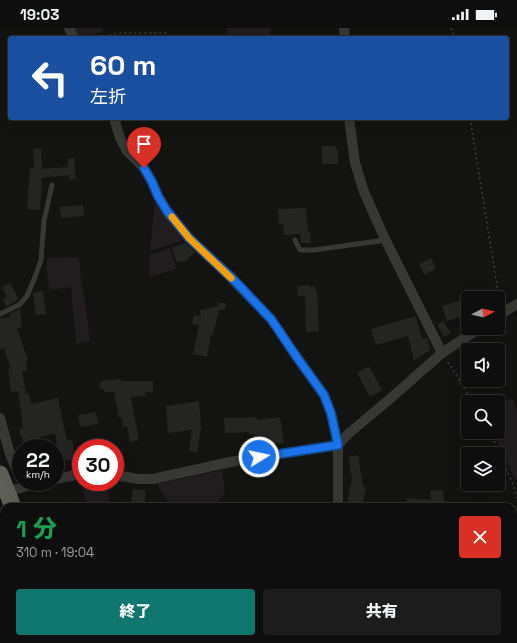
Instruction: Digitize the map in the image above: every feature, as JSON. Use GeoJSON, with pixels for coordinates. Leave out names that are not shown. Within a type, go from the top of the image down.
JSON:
{"type":"FeatureCollection","features":[{"type":"Feature","properties":{"kind":"highway"},"geometry":{"type":"LineString","coordinates":[[0,474],[7,498]]}},
{"type":"Feature","properties":{"kind":"street"},"geometry":{"type":"LineString","coordinates":[[115,120],[120,138],[127,151],[144,168],[167,211],[189,238],[232,278],[271,319],[324,395],[331,413],[338,445],[338,503]]}},
{"type":"Feature","properties":{"kind":"street"},"geometry":{"type":"LineString","coordinates":[[349,120],[355,163],[364,192],[385,239],[442,353]]}},
{"type":"Feature","properties":{"kind":"street"},"geometry":{"type":"LineString","coordinates":[[505,312],[517,304]]}},
{"type":"Feature","properties":{"kind":"street"},"geometry":{"type":"LineString","coordinates":[[124,477],[138,479],[153,479],[230,462],[338,445],[348,434],[442,353],[469,335]]}},
{"type":"Feature","properties":{"kind":"street"},"geometry":{"type":"LineString","coordinates":[[0,418],[12,457]]}},
{"type":"Feature","properties":{"kind":"street"},"geometry":{"type":"LineString","coordinates":[[7,498],[18,491]]}},
{"type":"Feature","properties":{"kind":"lane"},"geometry":{"type":"LineString","coordinates":[[0,314],[19,305],[27,296],[35,278],[42,260],[44,221],[52,185]]}},
{"type":"Feature","properties":{"kind":"lane"},"geometry":{"type":"LineString","coordinates":[[295,240],[300,250],[314,250],[385,239]]}},
{"type":"Feature","properties":{"kind":"path"},"geometry":{"type":"LineString","coordinates":[[107,36],[118,33],[169,33]]}},
{"type":"Feature","properties":{"kind":"path"},"geometry":{"type":"LineString","coordinates":[[470,120],[496,291]]}},
{"type":"Feature","properties":{"kind":"path"},"geometry":{"type":"LineString","coordinates":[[442,353],[469,395]]}},
{"type":"Feature","properties":{"kind":"path"},"geometry":{"type":"LineString","coordinates":[[493,439],[517,498]]}},
{"type":"Feature","properties":{"kind":"shaded area"},"geometry":{"type":"Polygon","coordinates":[[[72,28],[103,28],[101,32],[89,36],[77,36],[72,28]]]}},
{"type":"Feature","properties":{"kind":"shaded area"},"geometry":{"type":"Polygon","coordinates":[[[227,28],[270,28],[271,36],[227,36],[227,28]]]}},
{"type":"Feature","properties":{"kind":"shaded area"},"geometry":{"type":"Polygon","coordinates":[[[155,200],[183,240],[150,251],[155,200]]]}},
{"type":"Feature","properties":{"kind":"shaded area"},"geometry":{"type":"Polygon","coordinates":[[[170,248],[176,269],[149,277],[150,255],[170,248]]]}},
{"type":"Feature","properties":{"kind":"shaded area"},"geometry":{"type":"Polygon","coordinates":[[[79,257],[90,341],[76,344],[71,287],[50,290],[46,269],[48,258],[79,257]]]}},
{"type":"Feature","properties":{"kind":"shaded area"},"geometry":{"type":"Polygon","coordinates":[[[510,398],[513,400],[517,413],[517,480],[515,480],[505,458],[505,447],[500,447],[496,439],[505,439],[506,403],[510,398]]]}},
{"type":"Feature","properties":{"kind":"shaded area"},"geometry":{"type":"Polygon","coordinates":[[[222,470],[225,493],[217,503],[169,503],[157,484],[222,470]]]}},
{"type":"Feature","properties":{"kind":"shaded area"},"geometry":{"type":"Polygon","coordinates":[[[83,491],[107,491],[109,503],[87,503],[83,491]]]}},
{"type":"Feature","properties":{"kind":"building"},"geometry":{"type":"Polygon","coordinates":[[[322,146],[336,146],[336,150],[338,150],[338,164],[322,164],[322,146]]]}},
{"type":"Feature","properties":{"kind":"building"},"geometry":{"type":"Polygon","coordinates":[[[41,148],[42,169],[68,167],[68,159],[74,158],[76,179],[69,180],[69,175],[42,178],[40,210],[27,209],[30,168],[34,169],[33,149],[41,148]]]}},
{"type":"Feature","properties":{"kind":"building"},"geometry":{"type":"Polygon","coordinates":[[[83,205],[84,216],[61,218],[60,207],[83,205]]]}},
{"type":"Feature","properties":{"kind":"building"},"geometry":{"type":"Polygon","coordinates":[[[306,208],[308,232],[310,231],[311,243],[301,243],[300,234],[284,235],[283,224],[279,224],[278,209],[306,208]]]}},
{"type":"Feature","properties":{"kind":"building"},"geometry":{"type":"Polygon","coordinates":[[[185,243],[195,252],[187,260],[177,263],[172,248],[185,243]]]}},
{"type":"Feature","properties":{"kind":"building"},"geometry":{"type":"Polygon","coordinates":[[[431,258],[436,269],[424,275],[419,264],[431,258]]]}},
{"type":"Feature","properties":{"kind":"building"},"geometry":{"type":"Polygon","coordinates":[[[10,283],[19,299],[6,307],[3,299],[7,297],[2,287],[10,283]]]}},
{"type":"Feature","properties":{"kind":"building"},"geometry":{"type":"Polygon","coordinates":[[[309,285],[310,287],[315,286],[317,291],[319,331],[306,332],[305,296],[298,296],[297,286],[309,285]]]}},
{"type":"Feature","properties":{"kind":"building"},"geometry":{"type":"Polygon","coordinates":[[[43,291],[46,314],[36,315],[33,293],[43,291]]]}},
{"type":"Feature","properties":{"kind":"building"},"geometry":{"type":"Polygon","coordinates":[[[461,300],[461,316],[447,321],[442,306],[461,300]]]}},
{"type":"Feature","properties":{"kind":"building"},"geometry":{"type":"Polygon","coordinates":[[[218,303],[226,303],[225,310],[219,310],[213,335],[211,335],[207,357],[193,354],[199,325],[192,324],[194,315],[201,316],[200,310],[217,307],[218,303]]]}},
{"type":"Feature","properties":{"kind":"building"},"geometry":{"type":"Polygon","coordinates":[[[20,309],[22,327],[17,328],[28,360],[26,360],[27,371],[22,371],[26,394],[29,393],[31,404],[58,398],[67,441],[72,440],[72,459],[64,460],[64,439],[56,439],[55,434],[40,437],[40,439],[22,439],[22,436],[20,437],[19,429],[23,428],[18,391],[11,392],[8,369],[11,369],[4,348],[0,349],[0,318],[11,317],[9,314],[20,309]]]}},
{"type":"Feature","properties":{"kind":"building"},"geometry":{"type":"Polygon","coordinates":[[[416,316],[422,339],[427,337],[430,350],[414,361],[408,336],[376,345],[371,329],[416,316]]]}},
{"type":"Feature","properties":{"kind":"building"},"geometry":{"type":"Polygon","coordinates":[[[443,321],[451,333],[444,337],[437,325],[443,321]]]}},
{"type":"Feature","properties":{"kind":"building"},"geometry":{"type":"Polygon","coordinates":[[[369,366],[382,390],[370,397],[357,373],[369,366]]]}},
{"type":"Feature","properties":{"kind":"building"},"geometry":{"type":"Polygon","coordinates":[[[121,379],[121,381],[153,381],[153,392],[145,392],[146,396],[131,397],[139,440],[130,442],[127,426],[123,427],[122,418],[119,418],[114,392],[104,392],[104,389],[99,389],[101,381],[121,379]]]}},
{"type":"Feature","properties":{"kind":"building"},"geometry":{"type":"Polygon","coordinates":[[[199,401],[201,428],[197,453],[189,451],[192,430],[168,433],[166,406],[199,401]]]}},
{"type":"Feature","properties":{"kind":"building"},"geometry":{"type":"Polygon","coordinates":[[[96,412],[98,424],[80,427],[78,415],[96,412]]]}},
{"type":"Feature","properties":{"kind":"building"},"geometry":{"type":"Polygon","coordinates":[[[257,417],[257,420],[280,417],[284,443],[269,445],[270,449],[256,451],[254,434],[249,435],[249,432],[225,433],[224,418],[257,417]]]}},
{"type":"Feature","properties":{"kind":"building"},"geometry":{"type":"Polygon","coordinates":[[[358,455],[363,486],[366,487],[363,503],[347,503],[352,479],[348,457],[358,455]]]}},
{"type":"Feature","properties":{"kind":"building"},"geometry":{"type":"Polygon","coordinates":[[[133,489],[146,491],[144,503],[131,503],[133,489]]]}},
{"type":"Feature","properties":{"kind":"building"},"geometry":{"type":"Polygon","coordinates":[[[443,490],[444,501],[449,503],[406,503],[407,498],[431,500],[430,491],[443,490]]]}},
{"type":"Feature","properties":{"kind":"slow traffic"},"geometry":{"type":"LineString","coordinates":[[172,217],[189,238],[231,278]]}},
{"type":"Feature","properties":{"kind":"route"},"geometry":{"type":"LineString","coordinates":[[144,168],[167,211],[189,238],[232,278],[271,319],[324,395],[331,413],[338,445],[259,457]]}}]}
